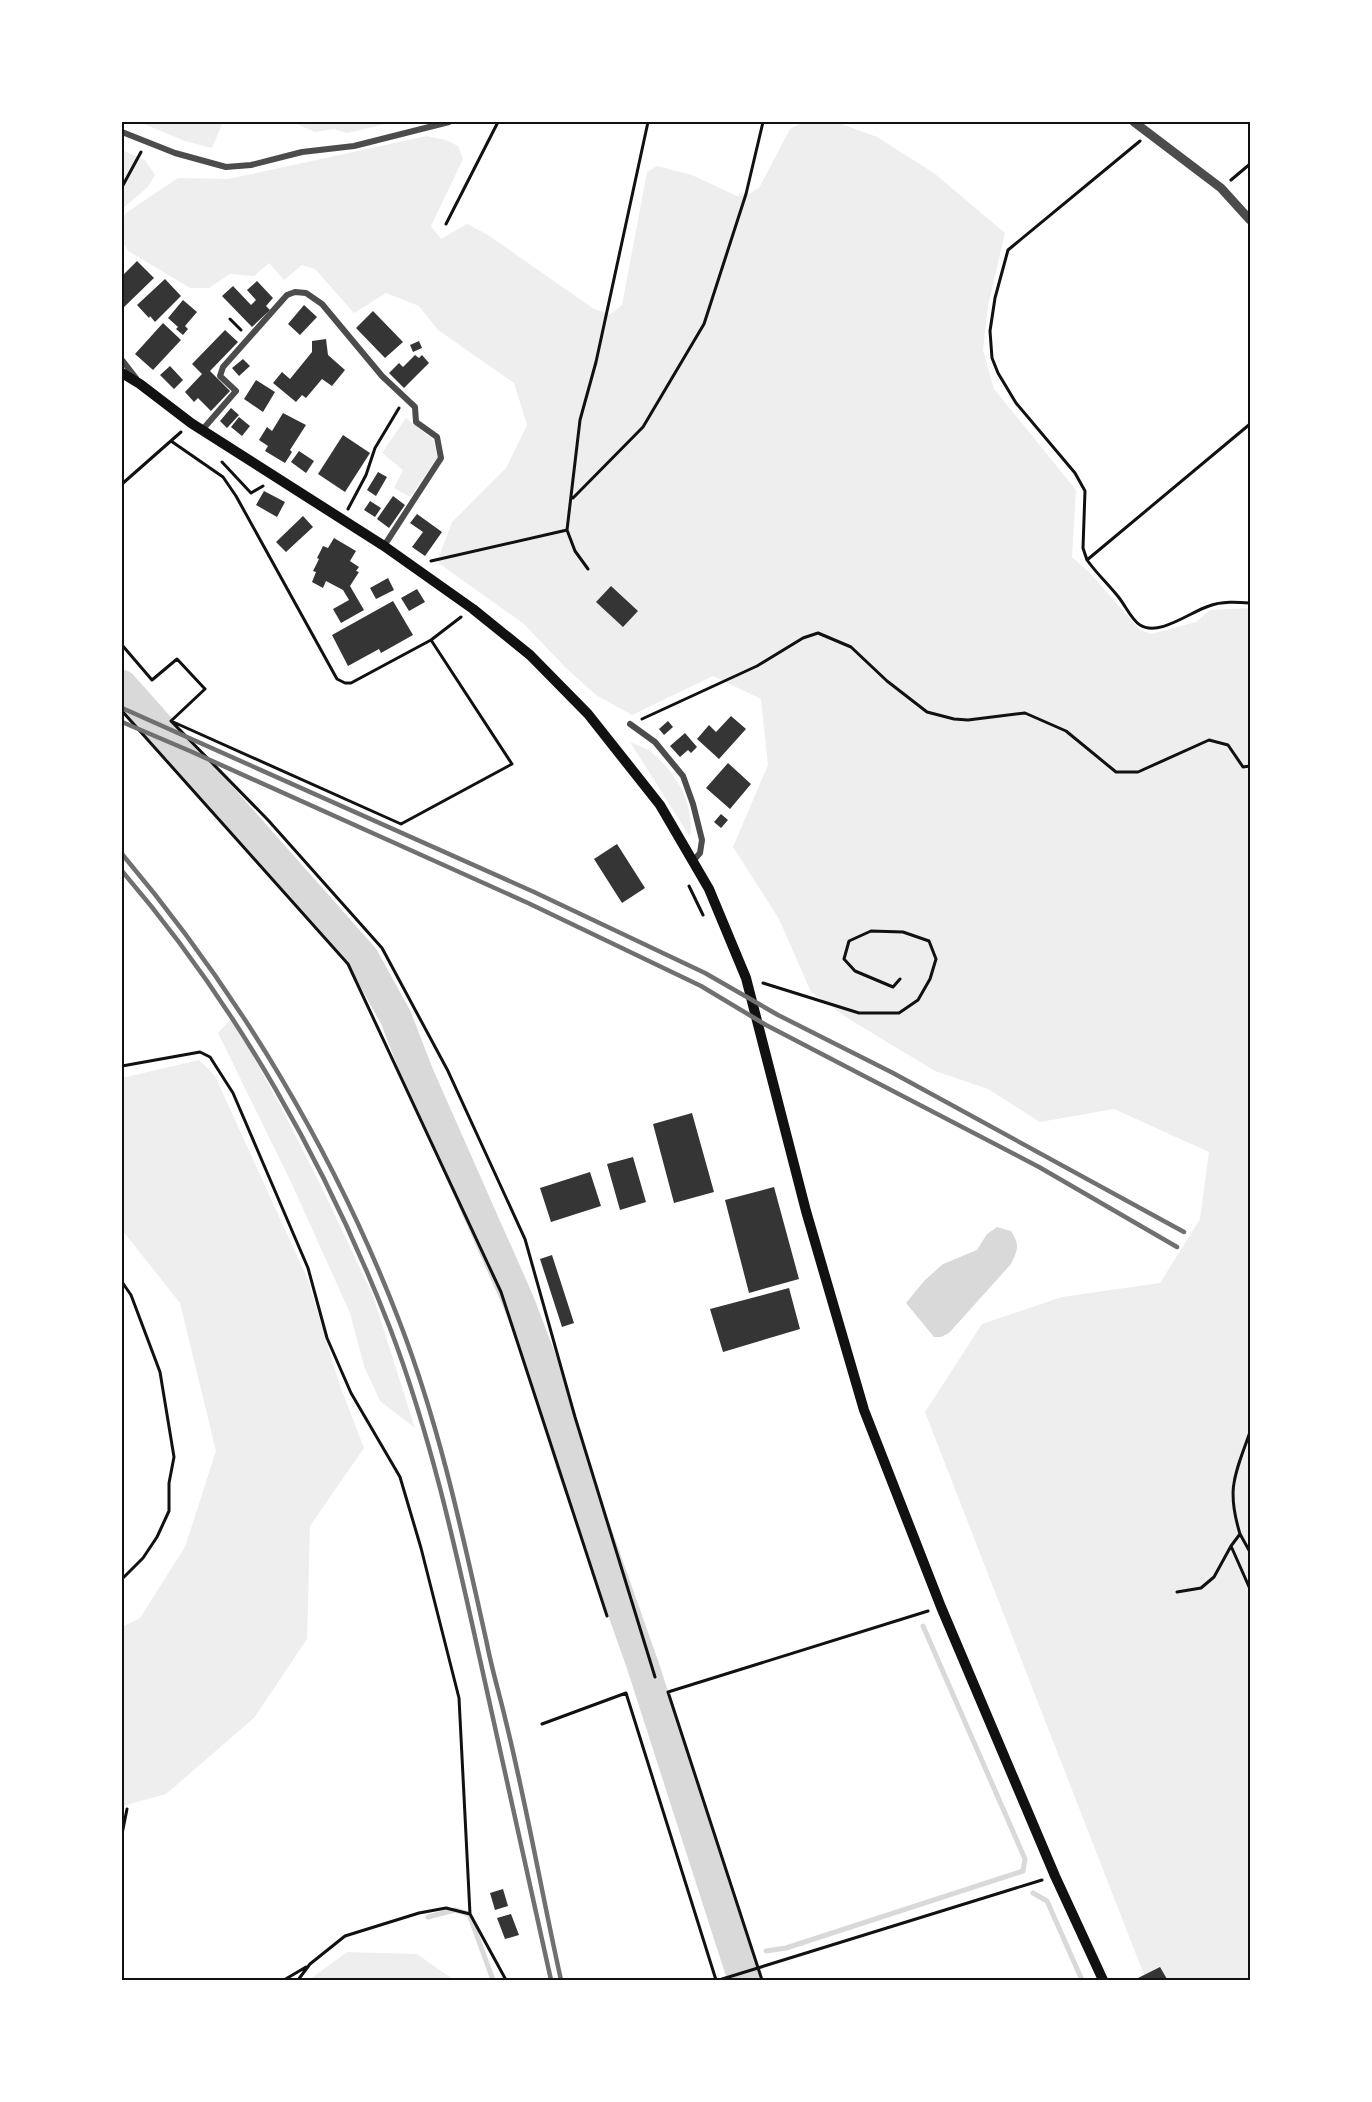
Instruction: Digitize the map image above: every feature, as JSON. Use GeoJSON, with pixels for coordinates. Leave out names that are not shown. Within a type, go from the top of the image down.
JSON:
{"type":"FeatureCollection","features":[{"type":"Feature","properties":{"kind":"main road"},"geometry":{"type":"LineString","coordinates":[[122,373],[191,423],[343,518],[473,609],[530,655],[577,701],[660,805],[709,889],[746,978],[806,1211],[864,1410],[941,1607],[1055,1876],[1103,1980]]}},
{"type":"Feature","properties":{"kind":"street"},"geometry":{"type":"LineString","coordinates":[[122,132],[175,153],[226,167],[251,165],[302,152],[354,146],[449,122]]}},
{"type":"Feature","properties":{"kind":"street"},"geometry":{"type":"LineString","coordinates":[[1134,122],[1221,188],[1251,220]]}},
{"type":"Feature","properties":{"kind":"street"},"geometry":{"type":"LineString","coordinates":[[203,429],[236,391],[220,376],[223,367],[287,295],[295,292],[306,294],[322,304],[382,376],[416,407],[416,422],[437,437],[441,458],[384,546]]}},
{"type":"Feature","properties":{"kind":"street"},"geometry":{"type":"LineString","coordinates":[[122,360],[140,384]]}},
{"type":"Feature","properties":{"kind":"street"},"geometry":{"type":"LineString","coordinates":[[630,724],[655,741],[682,777],[693,804],[702,840],[700,853],[693,861]]}},
{"type":"Feature","properties":{"kind":"path"},"geometry":{"type":"LineString","coordinates":[[446,224],[498,122]]}},
{"type":"Feature","properties":{"kind":"path"},"geometry":{"type":"LineString","coordinates":[[588,569],[576,551],[567,530],[580,420],[596,362],[648,122]]}},
{"type":"Feature","properties":{"kind":"path"},"geometry":{"type":"LineString","coordinates":[[572,499],[643,427],[704,324],[746,194],[763,122]]}},
{"type":"Feature","properties":{"kind":"path"},"geometry":{"type":"LineString","coordinates":[[1149,134],[1008,250],[1001,270],[990,331],[992,358],[1016,403],[1075,473],[1085,491],[1083,548],[1087,560],[1139,624],[1151,629],[1173,623],[1211,605],[1251,603]]}},
{"type":"Feature","properties":{"kind":"path"},"geometry":{"type":"LineString","coordinates":[[122,187],[148,142]]}},
{"type":"Feature","properties":{"kind":"path"},"geometry":{"type":"LineString","coordinates":[[1221,188],[1251,164]]}},
{"type":"Feature","properties":{"kind":"path"},"geometry":{"type":"LineString","coordinates":[[343,518],[366,475],[375,448],[404,398]]}},
{"type":"Feature","properties":{"kind":"path"},"geometry":{"type":"LineString","coordinates":[[122,484],[191,423]]}},
{"type":"Feature","properties":{"kind":"path"},"geometry":{"type":"LineString","coordinates":[[1087,560],[1251,424]]}},
{"type":"Feature","properties":{"kind":"path"},"geometry":{"type":"LineString","coordinates":[[171,441],[223,477],[236,496],[337,679],[351,683],[431,640],[473,609]]}},
{"type":"Feature","properties":{"kind":"path"},"geometry":{"type":"LineString","coordinates":[[411,565],[567,530]]}},
{"type":"Feature","properties":{"kind":"path"},"geometry":{"type":"LineString","coordinates":[[630,724],[757,666],[802,638],[818,633],[851,646],[887,681],[927,712],[968,720],[1025,713],[1066,731],[1116,772],[1138,772],[1209,740],[1228,745],[1243,767],[1251,766]]}},
{"type":"Feature","properties":{"kind":"path"},"geometry":{"type":"LineString","coordinates":[[171,721],[401,824],[512,764],[431,640]]}},
{"type":"Feature","properties":{"kind":"path"},"geometry":{"type":"LineString","coordinates":[[122,645],[152,680],[177,659],[205,689],[171,721]]}},
{"type":"Feature","properties":{"kind":"path"},"geometry":{"type":"LineString","coordinates":[[122,711],[348,964],[501,1292],[606,1616]]}},
{"type":"Feature","properties":{"kind":"path"},"geometry":{"type":"LineString","coordinates":[[171,721],[268,820],[382,948],[448,1071],[525,1239],[575,1417],[655,1677]]}},
{"type":"Feature","properties":{"kind":"path"},"geometry":{"type":"LineString","coordinates":[[688,883],[707,925]]}},
{"type":"Feature","properties":{"kind":"path"},"geometry":{"type":"LineString","coordinates":[[746,978],[860,1013],[899,1013],[918,1000],[930,979],[936,959],[929,942],[903,932],[871,931],[849,941],[844,959],[855,971],[893,987],[900,979]]}},
{"type":"Feature","properties":{"kind":"path"},"geometry":{"type":"LineString","coordinates":[[122,1066],[200,1052],[210,1057],[233,1093],[308,1268],[327,1338],[351,1393],[400,1477],[421,1548],[459,1698],[470,1914],[506,1980]]}},
{"type":"Feature","properties":{"kind":"path"},"geometry":{"type":"LineString","coordinates":[[122,1282],[131,1295],[160,1372],[174,1457],[169,1483],[169,1511],[157,1537],[143,1558],[122,1579]]}},
{"type":"Feature","properties":{"kind":"path"},"geometry":{"type":"LineString","coordinates":[[1251,1432],[1238,1463],[1232,1489],[1234,1513],[1240,1534],[1251,1552]]}},
{"type":"Feature","properties":{"kind":"path"},"geometry":{"type":"LineString","coordinates":[[1177,1592],[1201,1588],[1214,1577],[1240,1534]]}},
{"type":"Feature","properties":{"kind":"path"},"geometry":{"type":"LineString","coordinates":[[1231,1546],[1251,1589]]}},
{"type":"Feature","properties":{"kind":"path"},"geometry":{"type":"LineString","coordinates":[[762,1980],[668,1692],[941,1607]]}},
{"type":"Feature","properties":{"kind":"path"},"geometry":{"type":"LineString","coordinates":[[542,1724],[626,1692],[718,1980],[1055,1876]]}},
{"type":"Feature","properties":{"kind":"path"},"geometry":{"type":"LineString","coordinates":[[122,1834],[127,1809]]}},
{"type":"Feature","properties":{"kind":"path"},"geometry":{"type":"LineString","coordinates":[[284,1980],[310,1964],[345,1936],[419,1913],[446,1908],[470,1914]]}},
{"type":"Feature","properties":{"kind":"path"},"geometry":{"type":"LineString","coordinates":[[298,1980],[310,1964]]}},
{"type":"Feature","properties":{"kind":"shaded area"},"geometry":{"type":"Polygon","coordinates":[[[139,122],[223,122],[212,148],[185,141],[139,122]]]}},
{"type":"Feature","properties":{"kind":"shaded area"},"geometry":{"type":"Polygon","coordinates":[[[292,122],[394,122],[347,133],[334,129],[315,132],[292,122]]]}},
{"type":"Feature","properties":{"kind":"shaded area"},"geometry":{"type":"Polygon","coordinates":[[[803,122],[836,122],[877,137],[934,173],[1005,233],[988,306],[983,350],[994,389],[1076,490],[1072,557],[1090,573],[1140,630],[1151,634],[1196,622],[1210,610],[1250,608],[1250,1980],[1146,1980],[925,1412],[982,1324],[1062,1297],[1160,1283],[1200,1219],[1209,1152],[1114,1109],[1040,1122],[988,1089],[935,1071],[849,1019],[811,992],[779,919],[733,847],[768,765],[761,699],[713,676],[632,715],[596,695],[566,668],[524,624],[437,562],[452,522],[506,468],[527,425],[514,383],[438,330],[419,306],[386,293],[354,313],[315,269],[302,265],[284,280],[269,263],[254,276],[230,274],[209,288],[190,288],[128,251],[122,240],[122,221],[126,213],[178,178],[228,179],[427,136],[446,140],[458,146],[463,159],[431,226],[441,239],[467,224],[488,235],[594,309],[611,314],[622,305],[647,172],[657,166],[692,175],[737,196],[749,194],[759,188],[790,129],[803,122]]]}},
{"type":"Feature","properties":{"kind":"shaded area"},"geometry":{"type":"Polygon","coordinates":[[[122,150],[145,160],[155,175],[148,187],[122,209],[122,150]]]}},
{"type":"Feature","properties":{"kind":"shaded area"},"geometry":{"type":"Polygon","coordinates":[[[406,418],[434,441],[438,457],[410,497],[394,488],[403,470],[382,453],[406,418]]]}},
{"type":"Feature","properties":{"kind":"shaded area"},"geometry":{"type":"Polygon","coordinates":[[[630,742],[652,753],[676,780],[690,813],[690,837],[630,742]]]}},
{"type":"Feature","properties":{"kind":"shaded area"},"geometry":{"type":"Polygon","coordinates":[[[232,1018],[282,1109],[373,1296],[415,1428],[380,1401],[364,1366],[350,1313],[291,1182],[218,1033],[232,1018]]]}},
{"type":"Feature","properties":{"kind":"shaded area"},"geometry":{"type":"Polygon","coordinates":[[[199,1060],[215,1076],[308,1280],[340,1386],[364,1448],[310,1526],[307,1639],[254,1718],[166,1794],[122,1806],[122,1627],[140,1618],[185,1547],[216,1451],[180,1303],[122,1230],[122,1078],[199,1060]]]}},
{"type":"Feature","properties":{"kind":"shaded area"},"geometry":{"type":"Polygon","coordinates":[[[997,1227],[1011,1231],[1016,1240],[1016,1251],[1011,1264],[949,1333],[941,1337],[934,1337],[906,1303],[925,1280],[943,1264],[977,1250],[987,1234],[997,1227]]]}},
{"type":"Feature","properties":{"kind":"shaded area"},"geometry":{"type":"Polygon","coordinates":[[[347,1952],[417,1954],[454,1980],[309,1980],[347,1952]]]}},
{"type":"Feature","properties":{"kind":"building"},"geometry":{"type":"Polygon","coordinates":[[[137,261],[154,278],[122,309],[122,276],[137,261]]]}},
{"type":"Feature","properties":{"kind":"building"},"geometry":{"type":"Polygon","coordinates":[[[165,279],[181,296],[155,322],[137,305],[165,279]]]}},
{"type":"Feature","properties":{"kind":"building"},"geometry":{"type":"Polygon","coordinates":[[[257,281],[273,298],[266,306],[270,310],[252,327],[222,296],[233,286],[251,305],[256,300],[247,290],[257,281]]]}},
{"type":"Feature","properties":{"kind":"building"},"geometry":{"type":"Polygon","coordinates":[[[183,300],[197,312],[185,326],[188,329],[183,335],[168,318],[183,300]]]}},
{"type":"Feature","properties":{"kind":"building"},"geometry":{"type":"Polygon","coordinates":[[[304,305],[317,317],[300,335],[288,324],[304,305]]]}},
{"type":"Feature","properties":{"kind":"building"},"geometry":{"type":"Polygon","coordinates":[[[373,311],[403,342],[385,358],[356,328],[373,311]]]}},
{"type":"Feature","properties":{"kind":"building"},"geometry":{"type":"Polygon","coordinates":[[[163,323],[181,340],[153,370],[135,354],[163,323]]]}},
{"type":"Feature","properties":{"kind":"building"},"geometry":{"type":"Polygon","coordinates":[[[225,330],[238,342],[210,371],[230,391],[211,411],[198,398],[194,402],[185,392],[202,374],[192,364],[225,330]]]}},
{"type":"Feature","properties":{"kind":"building"},"geometry":{"type":"Polygon","coordinates":[[[326,339],[328,355],[345,370],[332,386],[322,379],[306,398],[302,395],[296,402],[273,383],[282,372],[290,379],[312,352],[312,341],[326,339]]]}},
{"type":"Feature","properties":{"kind":"building"},"geometry":{"type":"Polygon","coordinates":[[[419,341],[422,348],[413,352],[410,345],[419,341]]]}},
{"type":"Feature","properties":{"kind":"building"},"geometry":{"type":"Polygon","coordinates":[[[415,355],[419,358],[422,355],[429,363],[404,388],[389,373],[399,363],[403,367],[415,355]]]}},
{"type":"Feature","properties":{"kind":"building"},"geometry":{"type":"Polygon","coordinates":[[[243,359],[250,366],[239,376],[232,368],[243,359]]]}},
{"type":"Feature","properties":{"kind":"building"},"geometry":{"type":"Polygon","coordinates":[[[170,366],[183,380],[174,389],[160,375],[170,366]]]}},
{"type":"Feature","properties":{"kind":"building"},"geometry":{"type":"Polygon","coordinates":[[[256,380],[275,392],[263,412],[244,399],[256,380]]]}},
{"type":"Feature","properties":{"kind":"building"},"geometry":{"type":"Polygon","coordinates":[[[231,408],[239,415],[227,428],[220,421],[231,408]]]}},
{"type":"Feature","properties":{"kind":"building"},"geometry":{"type":"Polygon","coordinates":[[[283,413],[306,425],[290,450],[292,452],[285,463],[265,451],[268,446],[259,440],[267,427],[272,431],[283,413]]]}},
{"type":"Feature","properties":{"kind":"building"},"geometry":{"type":"Polygon","coordinates":[[[239,417],[250,426],[242,436],[231,427],[239,417]]]}},
{"type":"Feature","properties":{"kind":"building"},"geometry":{"type":"Polygon","coordinates":[[[343,435],[370,453],[345,492],[318,474],[343,435]]]}},
{"type":"Feature","properties":{"kind":"building"},"geometry":{"type":"Polygon","coordinates":[[[299,451],[314,461],[306,473],[291,462],[299,451]]]}},
{"type":"Feature","properties":{"kind":"building"},"geometry":{"type":"Polygon","coordinates":[[[378,472],[387,477],[376,496],[367,490],[378,472]]]}},
{"type":"Feature","properties":{"kind":"building"},"geometry":{"type":"Polygon","coordinates":[[[264,491],[285,502],[277,517],[256,505],[264,491]]]}},
{"type":"Feature","properties":{"kind":"building"},"geometry":{"type":"Polygon","coordinates":[[[393,496],[405,505],[389,528],[377,519],[393,496]]]}},
{"type":"Feature","properties":{"kind":"building"},"geometry":{"type":"Polygon","coordinates":[[[370,501],[381,508],[375,517],[364,510],[370,501]]]}},
{"type":"Feature","properties":{"kind":"building"},"geometry":{"type":"Polygon","coordinates":[[[417,514],[442,532],[425,556],[412,547],[423,532],[410,523],[417,514]]]}},
{"type":"Feature","properties":{"kind":"building"},"geometry":{"type":"Polygon","coordinates":[[[303,516],[313,527],[286,552],[276,542],[303,516]]]}},
{"type":"Feature","properties":{"kind":"building"},"geometry":{"type":"Polygon","coordinates":[[[334,538],[356,551],[350,561],[359,567],[356,571],[359,572],[350,586],[364,610],[341,623],[333,609],[349,600],[343,590],[326,581],[323,588],[312,582],[316,572],[313,571],[323,546],[328,548],[334,538]]]}},
{"type":"Feature","properties":{"kind":"building"},"geometry":{"type":"Polygon","coordinates":[[[388,578],[394,590],[376,599],[370,588],[388,578]]]}},
{"type":"Feature","properties":{"kind":"building"},"geometry":{"type":"Polygon","coordinates":[[[611,586],[638,611],[623,627],[596,602],[611,586]]]}},
{"type":"Feature","properties":{"kind":"building"},"geometry":{"type":"Polygon","coordinates":[[[417,589],[425,602],[409,611],[401,598],[417,589]]]}},
{"type":"Feature","properties":{"kind":"building"},"geometry":{"type":"Polygon","coordinates":[[[393,601],[413,635],[381,653],[379,649],[348,666],[332,635],[393,601]]]}},
{"type":"Feature","properties":{"kind":"building"},"geometry":{"type":"Polygon","coordinates":[[[731,716],[746,729],[719,759],[697,739],[709,725],[716,732],[731,716]]]}},
{"type":"Feature","properties":{"kind":"building"},"geometry":{"type":"Polygon","coordinates":[[[668,721],[673,727],[664,735],[659,729],[668,721]]]}},
{"type":"Feature","properties":{"kind":"building"},"geometry":{"type":"Polygon","coordinates":[[[685,733],[697,747],[691,753],[688,750],[680,757],[670,746],[685,733]]]}},
{"type":"Feature","properties":{"kind":"building"},"geometry":{"type":"Polygon","coordinates":[[[728,763],[751,784],[730,809],[706,788],[728,763]]]}},
{"type":"Feature","properties":{"kind":"building"},"geometry":{"type":"Polygon","coordinates":[[[721,814],[728,820],[721,828],[714,822],[721,814]]]}},
{"type":"Feature","properties":{"kind":"building"},"geometry":{"type":"Polygon","coordinates":[[[617,844],[645,888],[622,903],[594,859],[617,844]]]}},
{"type":"Feature","properties":{"kind":"building"},"geometry":{"type":"Polygon","coordinates":[[[692,1113],[714,1192],[674,1203],[653,1124],[692,1113]]]}},
{"type":"Feature","properties":{"kind":"building"},"geometry":{"type":"Polygon","coordinates":[[[633,1157],[646,1202],[620,1210],[607,1164],[633,1157]]]}},
{"type":"Feature","properties":{"kind":"building"},"geometry":{"type":"Polygon","coordinates":[[[590,1172],[601,1206],[551,1222],[540,1188],[590,1172]]]}},
{"type":"Feature","properties":{"kind":"building"},"geometry":{"type":"Polygon","coordinates":[[[774,1187],[799,1279],[749,1293],[725,1200],[774,1187]]]}},
{"type":"Feature","properties":{"kind":"building"},"geometry":{"type":"Polygon","coordinates":[[[552,1255],[574,1323],[562,1327],[540,1259],[552,1255]]]}},
{"type":"Feature","properties":{"kind":"building"},"geometry":{"type":"Polygon","coordinates":[[[789,1288],[800,1329],[723,1352],[710,1309],[789,1288]]]}},
{"type":"Feature","properties":{"kind":"building"},"geometry":{"type":"Polygon","coordinates":[[[503,1889],[508,1906],[495,1910],[490,1893],[503,1889]]]}},
{"type":"Feature","properties":{"kind":"building"},"geometry":{"type":"Polygon","coordinates":[[[511,1914],[519,1935],[505,1939],[497,1918],[511,1914]]]}},
{"type":"Feature","properties":{"kind":"building"},"geometry":{"type":"Polygon","coordinates":[[[1160,1967],[1167,1979],[1139,1980],[1138,1978],[1160,1967]]]}},
{"type":"Feature","properties":{"kind":"waterway"},"geometry":{"type":"LineString","coordinates":[[122,686],[363,958],[396,1018],[418,1075],[518,1301],[541,1361],[572,1465],[643,1666],[744,1980]]}},
{"type":"Feature","properties":{"kind":"waterway"},"geometry":{"type":"LineString","coordinates":[[766,1951],[786,1948],[1023,1871],[1025,1859],[923,1626]]}},
{"type":"Feature","properties":{"kind":"waterway"},"geometry":{"type":"LineString","coordinates":[[1033,1893],[1047,1901],[1082,1980]]}},
{"type":"Feature","properties":{"kind":"waterway"},"geometry":{"type":"LineString","coordinates":[[428,1917],[455,1910],[469,1914],[493,1980]]}},
{"type":"Feature","properties":{"kind":"railway"},"geometry":{"type":"LineString","coordinates":[[122,708],[534,892],[705,973],[778,1015],[893,1073],[1184,1232]]}},
{"type":"Feature","properties":{"kind":"railway"},"geometry":{"type":"LineString","coordinates":[[122,722],[528,903],[701,986],[766,1025],[1039,1167],[1177,1247]]}},
{"type":"Feature","properties":{"kind":"railway"},"geometry":{"type":"LineString","coordinates":[[122,854],[206,962],[281,1077],[346,1198],[400,1323],[439,1442],[459,1522],[521,1786],[561,1980]]}},
{"type":"Feature","properties":{"kind":"railway"},"geometry":{"type":"LineString","coordinates":[[122,871],[164,922],[203,976],[275,1088],[337,1206],[390,1328],[417,1408],[451,1531],[551,1980]]}}]}
